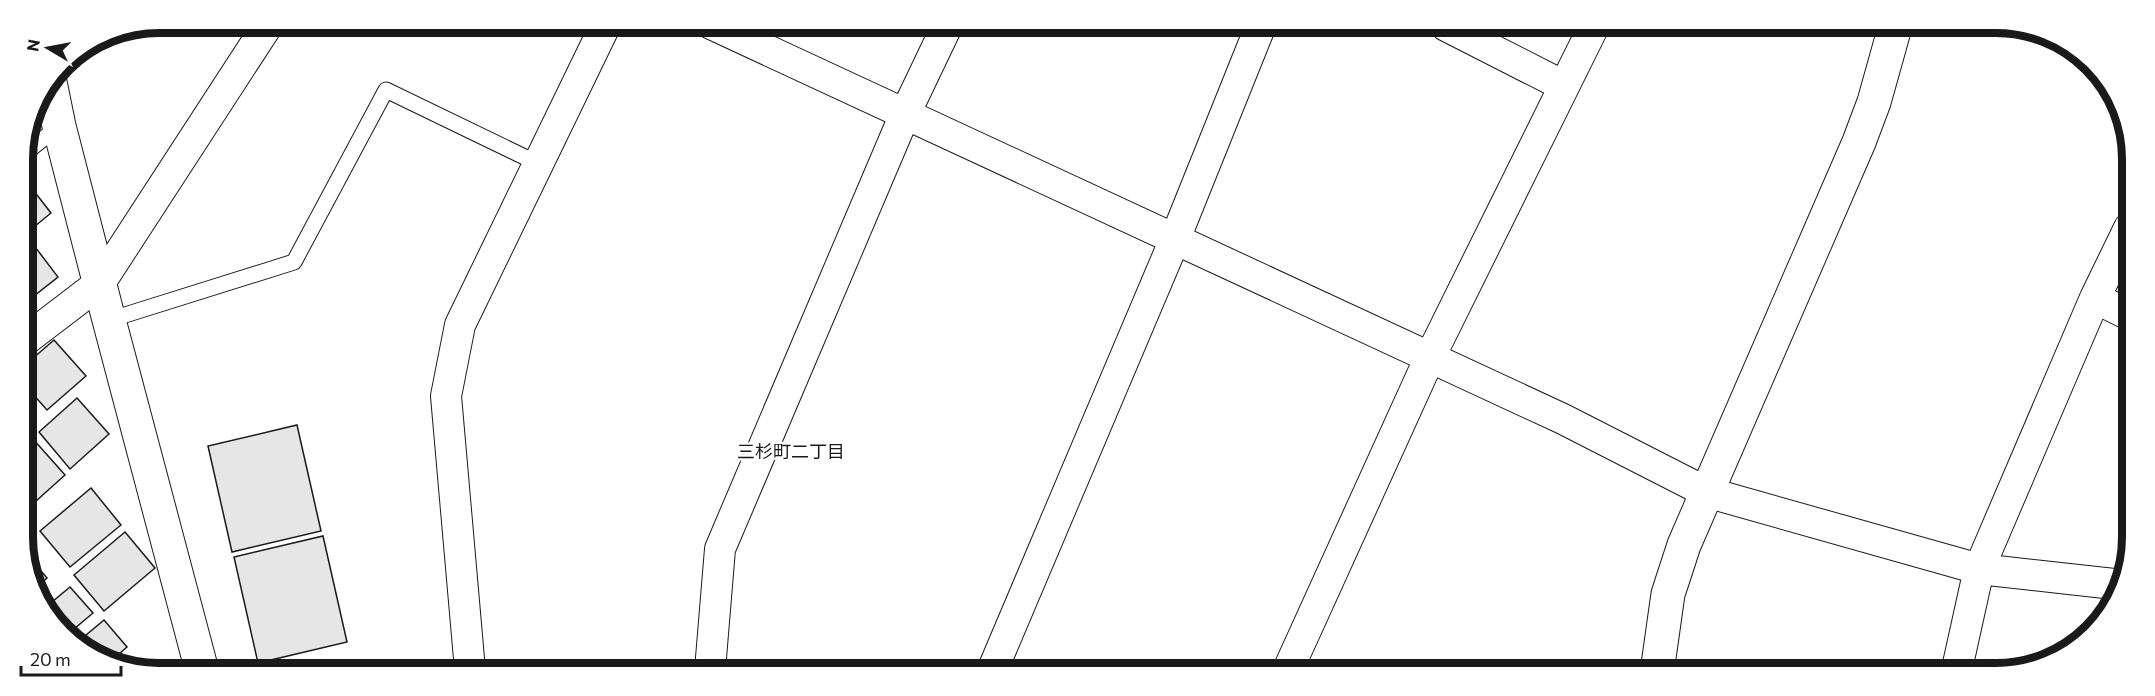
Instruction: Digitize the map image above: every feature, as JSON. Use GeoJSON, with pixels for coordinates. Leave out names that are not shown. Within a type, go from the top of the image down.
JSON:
{"type":"FeatureCollection","features":[{"type":"Feature","properties":{"kind":"street"},"geometry":{"type":"LineString","coordinates":[[33,334],[100,282],[262,33]]}},
{"type":"Feature","properties":{"kind":"street"},"geometry":{"type":"LineString","coordinates":[[469,663],[446,396],[460,325],[602,33]]}},
{"type":"Feature","properties":{"kind":"street"},"geometry":{"type":"LineString","coordinates":[[730,33],[1563,419],[1706,492],[1979,569],[2113,584]]}},
{"type":"Feature","properties":{"kind":"street"},"geometry":{"type":"LineString","coordinates":[[711,663],[720,549],[904,114],[944,33]]}},
{"type":"Feature","properties":{"kind":"street"},"geometry":{"type":"LineString","coordinates":[[995,663],[1175,239],[1259,33]]}},
{"type":"Feature","properties":{"kind":"street"},"geometry":{"type":"LineString","coordinates":[[1460,33],[1564,86]]}},
{"type":"Feature","properties":{"kind":"street"},"geometry":{"type":"LineString","coordinates":[[1291,663],[1430,357],[1590,33]]}},
{"type":"Feature","properties":{"kind":"street"},"geometry":{"type":"LineString","coordinates":[[1658,663],[1668,594],[1684,545],[1859,142],[1874,102],[1893,33]]}},
{"type":"Feature","properties":{"kind":"street"},"geometry":{"type":"LineString","coordinates":[[52,92],[198,663]]}},
{"type":"Feature","properties":{"kind":"street"},"geometry":{"type":"LineString","coordinates":[[1958,663],[1979,569],[2095,298],[2122,242]]}},
{"type":"Feature","properties":{"kind":"street"},"geometry":{"type":"LineString","coordinates":[[2095,298],[2122,312]]}},
{"type":"Feature","properties":{"kind":"lane"},"geometry":{"type":"LineString","coordinates":[[109,320],[294,262],[386,90],[537,163]]}},
{"type":"Feature","properties":{"kind":"lane"},"geometry":{"type":"LineString","coordinates":[[34,147],[59,126]]}},
{"type":"Feature","properties":{"kind":"building"},"geometry":{"type":"Polygon","coordinates":[[[33,190],[51,213],[33,228],[33,190]]]}},
{"type":"Feature","properties":{"kind":"building"},"geometry":{"type":"Polygon","coordinates":[[[33,244],[58,277],[33,297],[33,244]]]}},
{"type":"Feature","properties":{"kind":"building"},"geometry":{"type":"Polygon","coordinates":[[[54,340],[86,376],[47,410],[33,394],[33,358],[54,340]]]}},
{"type":"Feature","properties":{"kind":"building"},"geometry":{"type":"Polygon","coordinates":[[[77,398],[109,434],[70,469],[39,432],[77,398]]]}},
{"type":"Feature","properties":{"kind":"building"},"geometry":{"type":"Polygon","coordinates":[[[297,425],[321,531],[232,552],[208,446],[297,425]]]}},
{"type":"Feature","properties":{"kind":"building"},"geometry":{"type":"Polygon","coordinates":[[[33,439],[65,475],[33,504],[33,439]]]}},
{"type":"Feature","properties":{"kind":"building"},"geometry":{"type":"Polygon","coordinates":[[[91,488],[121,525],[70,567],[40,531],[91,488]]]}},
{"type":"Feature","properties":{"kind":"building"},"geometry":{"type":"Polygon","coordinates":[[[125,532],[155,568],[104,611],[74,575],[125,532]]]}},
{"type":"Feature","properties":{"kind":"building"},"geometry":{"type":"Polygon","coordinates":[[[323,536],[347,642],[258,663],[234,557],[323,536]]]}},
{"type":"Feature","properties":{"kind":"building"},"geometry":{"type":"Polygon","coordinates":[[[36,565],[47,578],[42,583],[36,565]]]}},
{"type":"Feature","properties":{"kind":"building"},"geometry":{"type":"Polygon","coordinates":[[[70,587],[93,613],[74,629],[51,602],[70,587]]]}},
{"type":"Feature","properties":{"kind":"building"},"geometry":{"type":"Polygon","coordinates":[[[104,620],[127,647],[117,656],[83,638],[104,620]]]}},
{"type":"Feature","properties":{"kind":"district","name":"三杉町二丁目"},"geometry":{"type":"Point","coordinates":[791,451]}}]}
